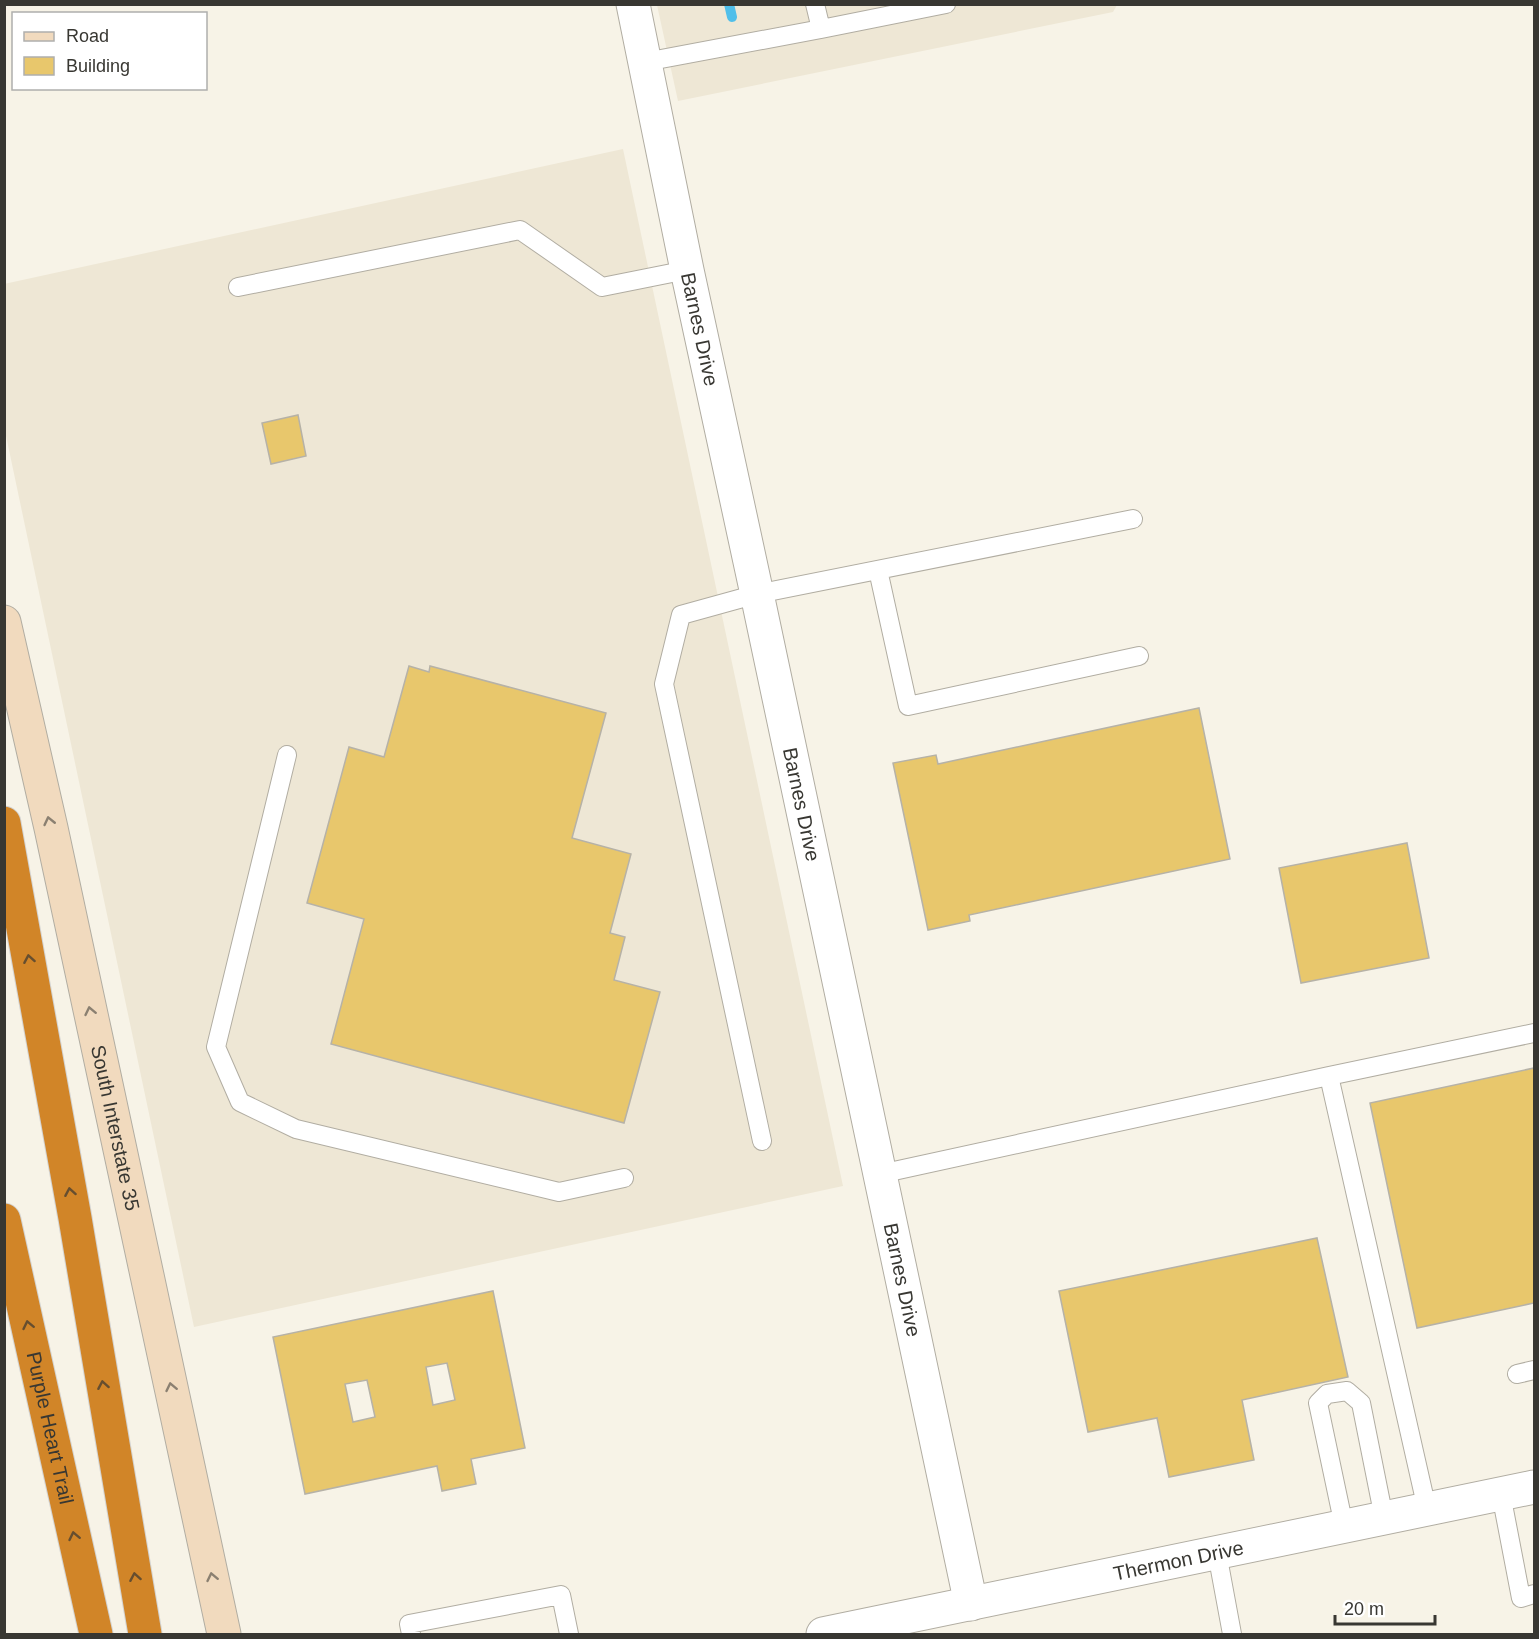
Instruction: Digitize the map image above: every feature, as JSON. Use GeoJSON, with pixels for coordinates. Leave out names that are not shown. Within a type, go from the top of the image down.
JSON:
{"type":"FeatureCollection","features":[{"type":"Feature","properties":{"kind":"highway"},"geometry":{"type":"LineString","coordinates":[[4,823],[75,1218],[145,1635]]}},
{"type":"Feature","properties":{"kind":"highway","name":"Purple Heart Trail"},"geometry":{"type":"LineString","coordinates":[[4,1220],[96,1635]]}},
{"type":"Feature","properties":{"kind":"main road","name":"South Interstate 35"},"geometry":{"type":"LineString","coordinates":[[4,622],[54,840],[224,1635]]}},
{"type":"Feature","properties":{"kind":"street","name":"Barnes Drive"},"geometry":{"type":"LineString","coordinates":[[633,4],[687,270],[971,1604]]}},
{"type":"Feature","properties":{"kind":"street","name":"Thermon Drive"},"geometry":{"type":"LineString","coordinates":[[823,1635],[897,1627],[971,1604],[1534,1487]]}},
{"type":"Feature","properties":{"kind":"lane"},"geometry":{"type":"LineString","coordinates":[[815,4],[820,29]]}},
{"type":"Feature","properties":{"kind":"lane"},"geometry":{"type":"LineString","coordinates":[[645,62],[946,4]]}},
{"type":"Feature","properties":{"kind":"lane"},"geometry":{"type":"LineString","coordinates":[[238,288],[520,230],[602,287],[687,270]]}},
{"type":"Feature","properties":{"kind":"lane"},"geometry":{"type":"LineString","coordinates":[[762,1141],[664,684],[681,615],[757,594],[1133,519]]}},
{"type":"Feature","properties":{"kind":"lane"},"geometry":{"type":"LineString","coordinates":[[878,570],[908,706],[1139,656]]}},
{"type":"Feature","properties":{"kind":"lane"},"geometry":{"type":"LineString","coordinates":[[287,755],[216,1047],[240,1102],[296,1129],[559,1192],[624,1178]]}},
{"type":"Feature","properties":{"kind":"lane"},"geometry":{"type":"LineString","coordinates":[[880,1174],[1534,1033]]}},
{"type":"Feature","properties":{"kind":"lane"},"geometry":{"type":"LineString","coordinates":[[1329,1076],[1427,1509]]}},
{"type":"Feature","properties":{"kind":"lane"},"geometry":{"type":"LineString","coordinates":[[1344,1526],[1318,1403],[1327,1394],[1347,1391],[1360,1403],[1384,1518]]}},
{"type":"Feature","properties":{"kind":"lane"},"geometry":{"type":"LineString","coordinates":[[1501,1494],[1521,1598],[1534,1594]]}},
{"type":"Feature","properties":{"kind":"lane"},"geometry":{"type":"LineString","coordinates":[[1216,1553],[1232,1635]]}},
{"type":"Feature","properties":{"kind":"lane"},"geometry":{"type":"LineString","coordinates":[[411,1635],[409,1624],[561,1595],[569,1635]]}},
{"type":"Feature","properties":{"kind":"shaded area"},"geometry":{"type":"Polygon","coordinates":[[[657,5],[1117,5],[1113,12],[678,101],[657,5]]]}},
{"type":"Feature","properties":{"kind":"shaded area"},"geometry":{"type":"Polygon","coordinates":[[[623,149],[843,1186],[194,1327],[5,431],[4,284],[623,149]]]}},
{"type":"Feature","properties":{"kind":"building"},"geometry":{"type":"Polygon","coordinates":[[[298,415],[306,456],[271,464],[262,423],[298,415]]]}},
{"type":"Feature","properties":{"kind":"building"},"geometry":{"type":"Polygon","coordinates":[[[409,666],[429,672],[430,666],[606,713],[572,838],[631,854],[610,933],[625,937],[614,980],[660,992],[624,1123],[331,1044],[364,919],[307,903],[349,747],[384,757],[409,666]]]}},
{"type":"Feature","properties":{"kind":"building"},"geometry":{"type":"Polygon","coordinates":[[[1199,708],[1230,859],[969,915],[970,921],[928,930],[893,763],[936,755],[938,764],[1199,708]]]}},
{"type":"Feature","properties":{"kind":"building"},"geometry":{"type":"Polygon","coordinates":[[[1407,843],[1429,958],[1301,983],[1279,868],[1407,843]]]}},
{"type":"Feature","properties":{"kind":"building"},"geometry":{"type":"Polygon","coordinates":[[[1534,1068],[1534,1303],[1417,1328],[1370,1103],[1534,1068]]]}},
{"type":"Feature","properties":{"kind":"building"},"geometry":{"type":"Polygon","coordinates":[[[1317,1238],[1348,1377],[1242,1400],[1254,1460],[1169,1477],[1157,1418],[1088,1432],[1059,1291],[1317,1238]]]}},
{"type":"Feature","properties":{"kind":"building"},"geometry":{"type":"Polygon","coordinates":[[[493,1291],[525,1448],[471,1459],[476,1484],[442,1491],[437,1466],[305,1494],[273,1337],[493,1291]],[[447,1363],[426,1367],[433,1405],[455,1400],[447,1363]],[[367,1380],[345,1384],[353,1422],[375,1417],[367,1380]]]}},
{"type":"Feature","properties":{"kind":"waterway"},"geometry":{"type":"LineString","coordinates":[[729,4],[732,17]]}}]}
